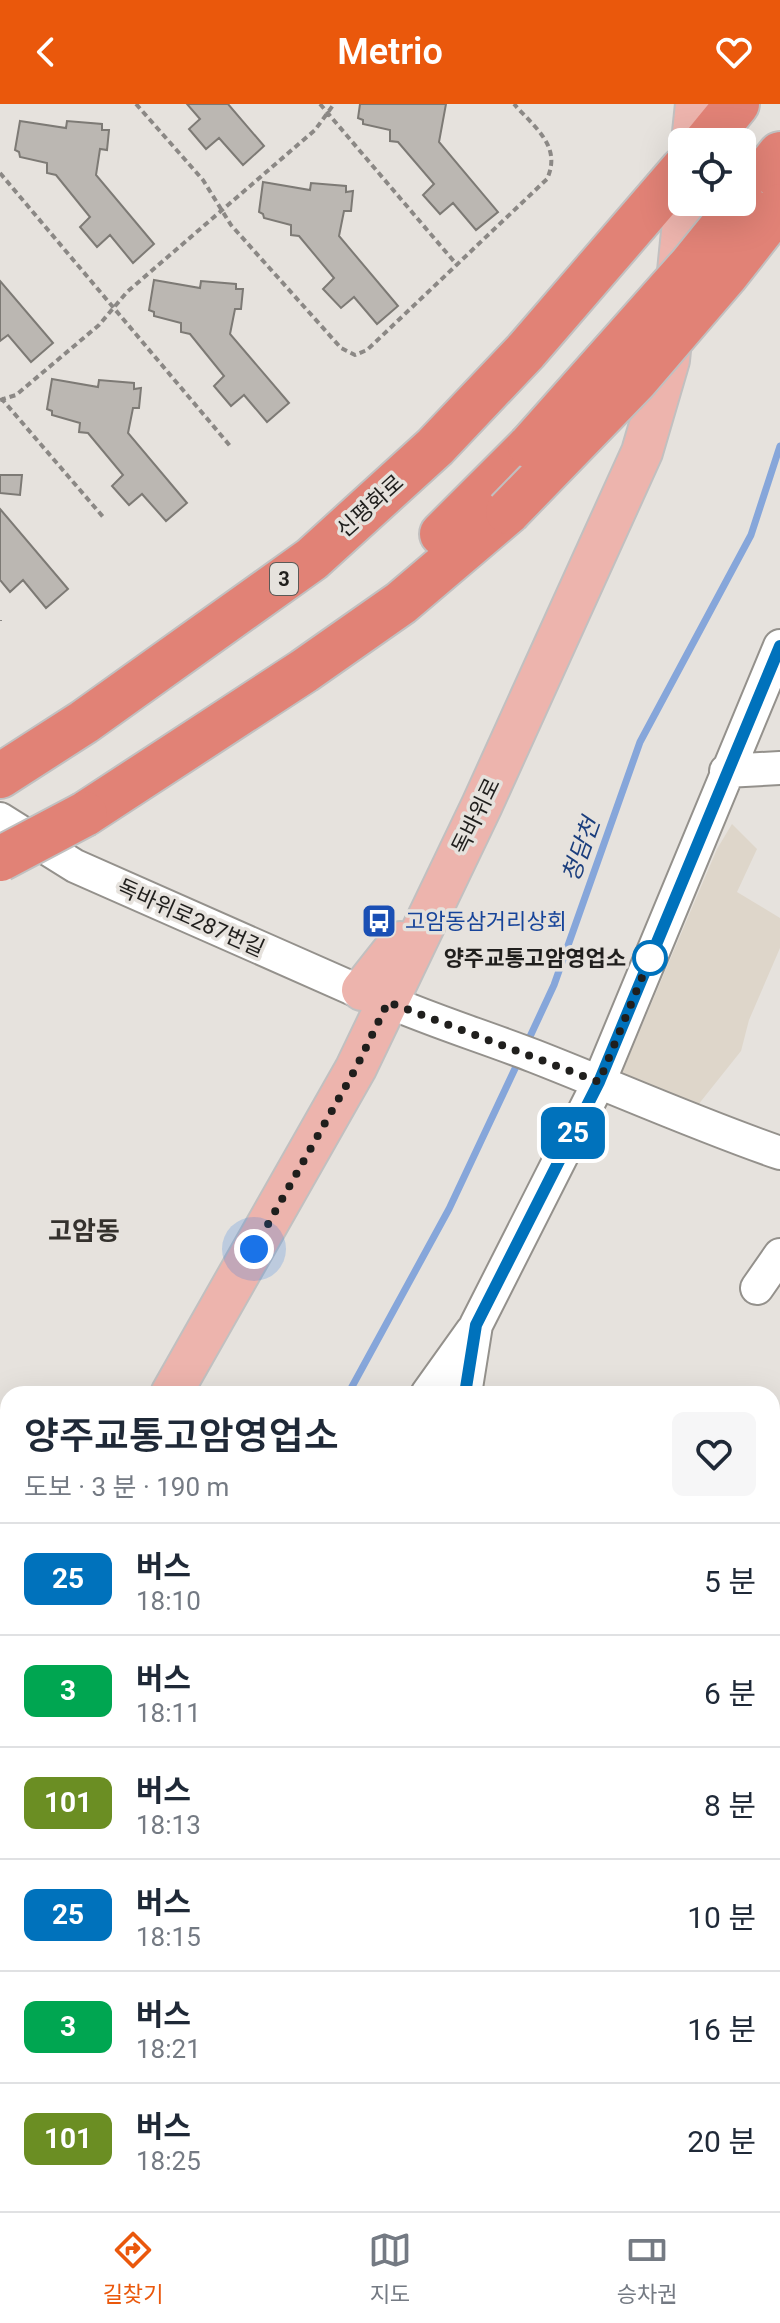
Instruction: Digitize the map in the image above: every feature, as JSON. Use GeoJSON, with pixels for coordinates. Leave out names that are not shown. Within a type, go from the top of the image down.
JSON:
{"type":"FeatureCollection","features":[{"type":"Feature","properties":{"kind":"highway"},"geometry":{"type":"LineString","coordinates":[[717,128],[737,104]]}},
{"type":"Feature","properties":{"kind":"highway"},"geometry":{"type":"LineString","coordinates":[[756,184],[780,154]]}},
{"type":"Feature","properties":{"kind":"highway","name":"신평화로"},"geometry":{"type":"LineString","coordinates":[[6,773],[84,722],[312,559],[435,447],[526,351],[668,186]]}},
{"type":"Feature","properties":{"kind":"highway"},"geometry":{"type":"LineString","coordinates":[[0,859],[85,814],[304,671],[401,603],[508,512],[636,380],[780,206]]}},
{"type":"Feature","properties":{"kind":"highway"},"geometry":{"type":"LineString","coordinates":[[304,671],[530,446],[731,216]]}},
{"type":"Feature","properties":{"kind":"main road"},"geometry":{"type":"LineString","coordinates":[[693,128],[696,104]]}},
{"type":"Feature","properties":{"kind":"main road","name":"독바위로"},"geometry":{"type":"LineString","coordinates":[[176,1386],[356,1068],[369,994],[436,899],[482,805],[642,452],[669,360],[684,216]]}},
{"type":"Feature","properties":{"kind":"street"},"geometry":{"type":"LineString","coordinates":[[433,1386],[476,1325],[592,1079],[780,646]]}},
{"type":"Feature","properties":{"kind":"street"},"geometry":{"type":"LineString","coordinates":[[726,771],[780,768]]}},
{"type":"Feature","properties":{"kind":"street","name":"독바위로287번길"},"geometry":{"type":"LineString","coordinates":[[0,819],[75,866],[369,994],[780,1153]]}},
{"type":"Feature","properties":{"kind":"street"},"geometry":{"type":"LineString","coordinates":[[757,1288],[780,1255]]}},
{"type":"Feature","properties":{"kind":"street"},"geometry":{"type":"LineString","coordinates":[[466,1386],[476,1325]]}},
{"type":"Feature","properties":{"kind":"path"},"geometry":{"type":"LineString","coordinates":[[136,104],[203,180],[231,225],[341,348],[355,355],[367,350],[547,179],[553,167],[553,155],[547,143],[514,104]]}},
{"type":"Feature","properties":{"kind":"path"},"geometry":{"type":"LineString","coordinates":[[320,104],[457,265]]}},
{"type":"Feature","properties":{"kind":"path"},"geometry":{"type":"LineString","coordinates":[[104,518],[1,399],[16,395],[99,325],[127,292],[315,130],[334,104]]}},
{"type":"Feature","properties":{"kind":"path"},"geometry":{"type":"LineString","coordinates":[[0,173],[231,447]]}},
{"type":"Feature","properties":{"kind":"shaded area"},"geometry":{"type":"Polygon","coordinates":[[[732,824],[757,849],[737,892],[780,918],[780,948],[749,1020],[741,1051],[690,1115],[621,1075],[717,849],[732,824]]]}},
{"type":"Feature","properties":{"kind":"building"},"geometry":{"type":"Polygon","coordinates":[[[187,104],[228,104],[264,146],[243,165],[219,138],[206,149],[189,129],[200,119],[187,104]]]}},
{"type":"Feature","properties":{"kind":"building"},"geometry":{"type":"Polygon","coordinates":[[[360,104],[446,104],[439,142],[498,212],[476,230],[453,203],[440,214],[423,195],[434,184],[398,142],[390,141],[390,130],[363,124],[363,120],[358,118],[360,104]]]}},
{"type":"Feature","properties":{"kind":"building"},"geometry":{"type":"Polygon","coordinates":[[[20,121],[66,128],[67,121],[102,124],[102,130],[109,130],[107,150],[100,149],[96,175],[154,244],[133,263],[110,235],[97,247],[80,227],[90,217],[56,175],[47,173],[47,163],[20,157],[15,150],[20,121]]]}},
{"type":"Feature","properties":{"kind":"building"},"geometry":{"type":"Polygon","coordinates":[[[263,182],[310,190],[311,183],[346,186],[346,192],[353,191],[351,211],[344,211],[339,236],[398,306],[377,324],[354,297],[341,308],[323,289],[334,278],[299,236],[291,235],[291,225],[264,218],[259,212],[263,182]]]}},
{"type":"Feature","properties":{"kind":"building"},"geometry":{"type":"Polygon","coordinates":[[[154,280],[200,288],[201,281],[236,284],[236,289],[243,289],[241,309],[235,309],[230,334],[289,403],[267,422],[244,395],[231,406],[214,386],[224,376],[190,334],[181,332],[181,323],[154,316],[154,312],[149,310],[154,280]]]}},
{"type":"Feature","properties":{"kind":"building"},"geometry":{"type":"Polygon","coordinates":[[[0,281],[53,343],[31,362],[8,335],[0,341],[0,281]]]}},
{"type":"Feature","properties":{"kind":"building"},"geometry":{"type":"Polygon","coordinates":[[[52,379],[98,387],[99,380],[134,383],[134,389],[141,388],[139,408],[133,408],[128,433],[187,503],[166,521],[142,494],[129,505],[112,486],[123,475],[88,433],[79,432],[80,423],[52,415],[52,411],[47,409],[52,379]]]}},
{"type":"Feature","properties":{"kind":"building"},"geometry":{"type":"Polygon","coordinates":[[[0,475],[22,475],[20,495],[0,493],[0,475]]]}},
{"type":"Feature","properties":{"kind":"building"},"geometry":{"type":"Polygon","coordinates":[[[0,509],[68,589],[46,608],[23,580],[10,592],[0,580],[0,509]]]}},
{"type":"Feature","properties":{"kind":"waterway","name":"청담천"},"geometry":{"type":"LineString","coordinates":[[527,1043],[554,985],[640,742],[751,535],[780,446]]}},
{"type":"Feature","properties":{"kind":"waterway","name":"청담천"},"geometry":{"type":"LineString","coordinates":[[352,1386],[449,1209],[520,1058]]}},
{"type":"Feature","properties":{"kind":"bus line","name":"25"},"geometry":{"type":"LineString","coordinates":[[466,1386],[476,1325],[599,1082],[780,646]]}},
{"type":"Feature","properties":{"kind":"place","name":"고암동삼거리상회"},"geometry":{"type":"Point","coordinates":[379,921]}},
{"type":"Feature","properties":{"kind":"place","name":"양주교통고암영업소"},"geometry":{"type":"Point","coordinates":[650,958]}},
{"type":"Feature","properties":{"kind":"district","name":"고암동"},"geometry":{"type":"Point","coordinates":[84,1231]}},
{"type":"Feature","properties":{"kind":"route"},"geometry":{"type":"LineString","coordinates":[[254,1249],[356,1068],[388,1002],[599,1082],[650,958]]}}]}
